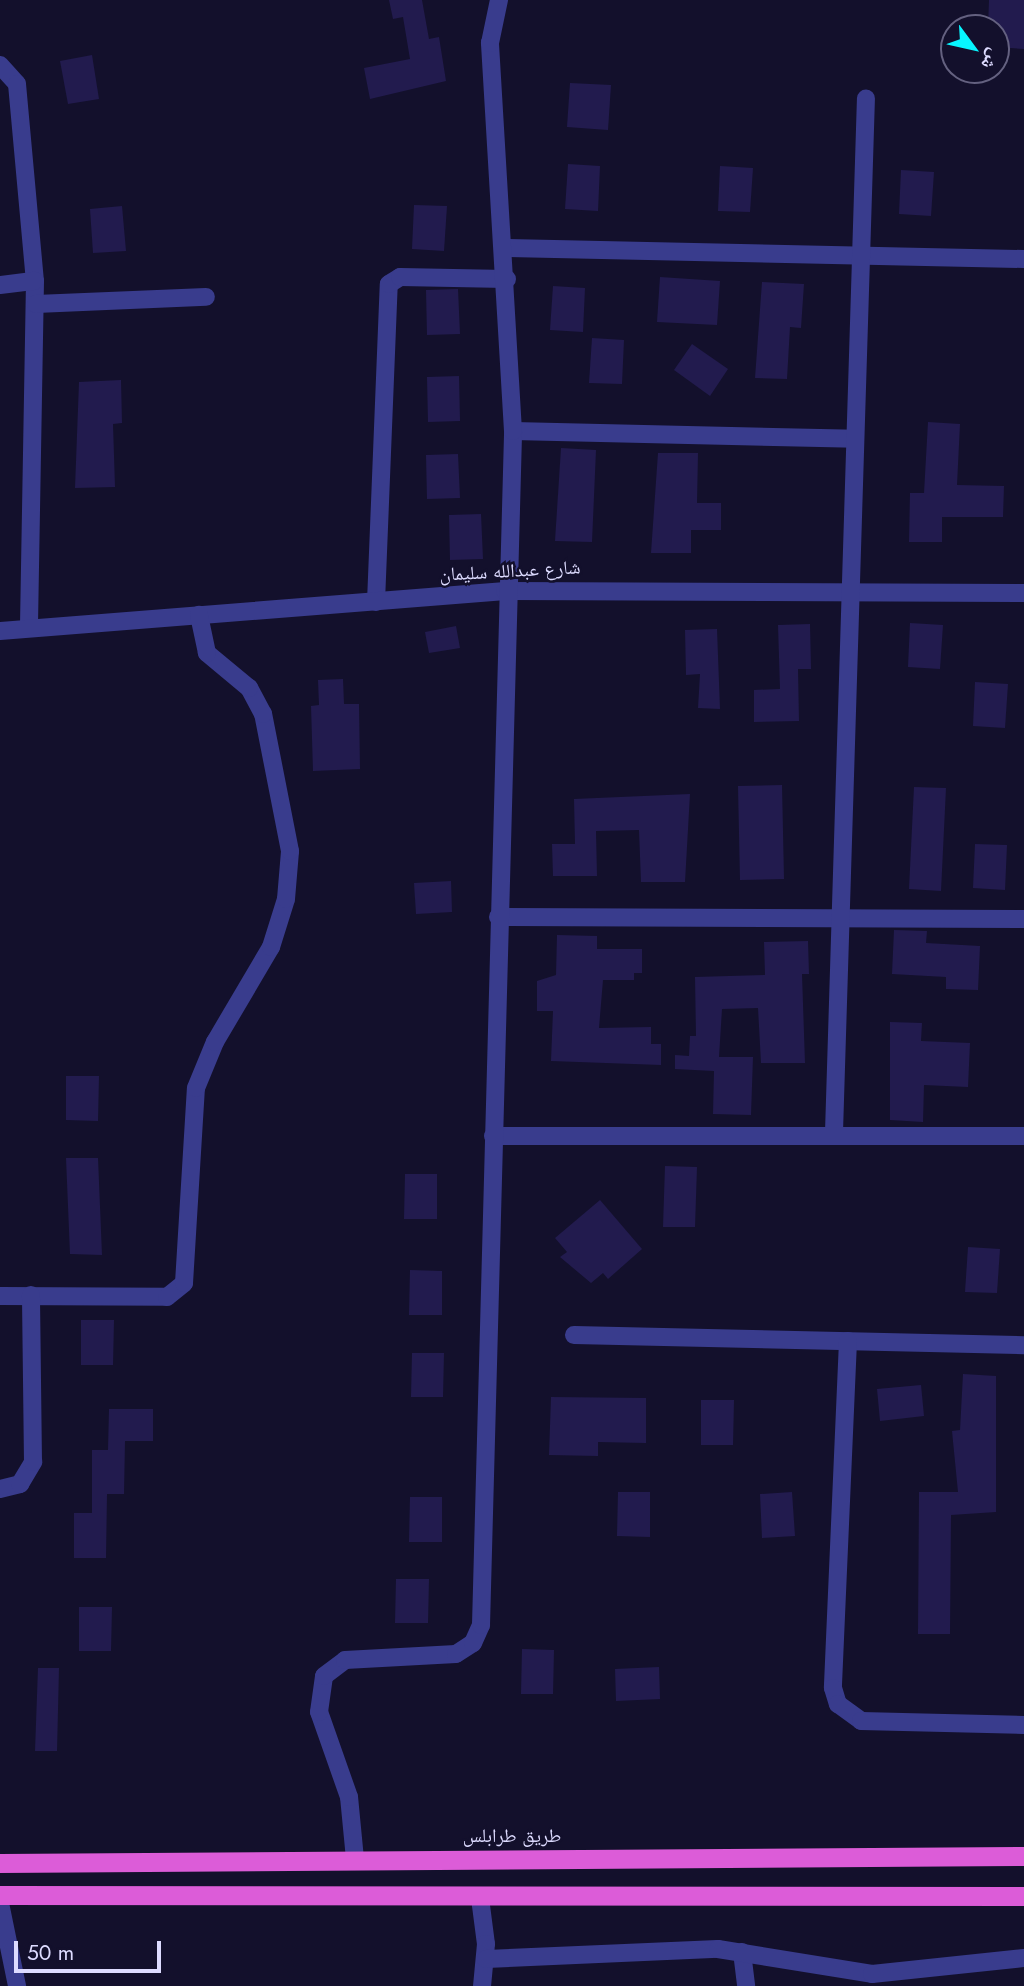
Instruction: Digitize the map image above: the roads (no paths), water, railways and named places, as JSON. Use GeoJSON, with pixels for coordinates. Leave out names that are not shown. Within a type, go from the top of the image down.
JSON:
{"type":"FeatureCollection","features":[{"type":"Feature","properties":{"kind":"highway","name":"طريق طرابلس"},"geometry":{"type":"LineString","coordinates":[[0,1863],[1024,1856]]}},
{"type":"Feature","properties":{"kind":"highway"},"geometry":{"type":"LineString","coordinates":[[0,1895],[480,1898],[1024,1896]]}},
{"type":"Feature","properties":{"kind":"street"},"geometry":{"type":"LineString","coordinates":[[355,1859],[349,1797],[319,1712],[324,1676],[345,1660],[456,1654],[473,1643],[481,1625],[505,591],[513,431],[508,279],[490,43],[499,0]]}},
{"type":"Feature","properties":{"kind":"street"},"geometry":{"type":"LineString","coordinates":[[0,65],[17,84],[35,281],[29,628]]}},
{"type":"Feature","properties":{"kind":"street"},"geometry":{"type":"LineString","coordinates":[[834,1132],[844,917],[866,98]]}},
{"type":"Feature","properties":{"kind":"street"},"geometry":{"type":"LineString","coordinates":[[506,248],[1024,259]]}},
{"type":"Feature","properties":{"kind":"street"},"geometry":{"type":"LineString","coordinates":[[376,603],[389,285],[400,277],[508,279]]}},
{"type":"Feature","properties":{"kind":"street"},"geometry":{"type":"LineString","coordinates":[[0,285],[35,281]]}},
{"type":"Feature","properties":{"kind":"street"},"geometry":{"type":"LineString","coordinates":[[36,304],[206,297]]}},
{"type":"Feature","properties":{"kind":"street"},"geometry":{"type":"LineString","coordinates":[[513,431],[855,439]]}},
{"type":"Feature","properties":{"kind":"street","name":"شارع عبدالله سليمان"},"geometry":{"type":"LineString","coordinates":[[0,631],[505,591],[1024,593]]}},
{"type":"Feature","properties":{"kind":"street"},"geometry":{"type":"LineString","coordinates":[[0,1296],[167,1297],[180,1290],[186,1276],[190,1121],[196,1088],[215,1042],[266,958],[286,899],[289,828],[263,713],[249,688],[207,653],[199,615]]}},
{"type":"Feature","properties":{"kind":"street"},"geometry":{"type":"LineString","coordinates":[[498,917],[1024,919]]}},
{"type":"Feature","properties":{"kind":"street"},"geometry":{"type":"LineString","coordinates":[[493,1136],[834,1132],[1024,1136]]}},
{"type":"Feature","properties":{"kind":"street"},"geometry":{"type":"LineString","coordinates":[[0,1489],[20,1484],[33,1462],[31,1295]]}},
{"type":"Feature","properties":{"kind":"street"},"geometry":{"type":"LineString","coordinates":[[574,1335],[1024,1345]]}},
{"type":"Feature","properties":{"kind":"street"},"geometry":{"type":"LineString","coordinates":[[848,1341],[833,1688],[838,1704],[861,1721],[1024,1725]]}},
{"type":"Feature","properties":{"kind":"street"},"geometry":{"type":"LineString","coordinates":[[480,1898],[486,1959],[482,1986]]}},
{"type":"Feature","properties":{"kind":"street"},"geometry":{"type":"LineString","coordinates":[[0,1903],[17,1986]]}},
{"type":"Feature","properties":{"kind":"street"},"geometry":{"type":"LineString","coordinates":[[486,1959],[742,1952],[872,1974],[1024,1958]]}},
{"type":"Feature","properties":{"kind":"street"},"geometry":{"type":"LineString","coordinates":[[742,1952],[746,1986]]}}]}
